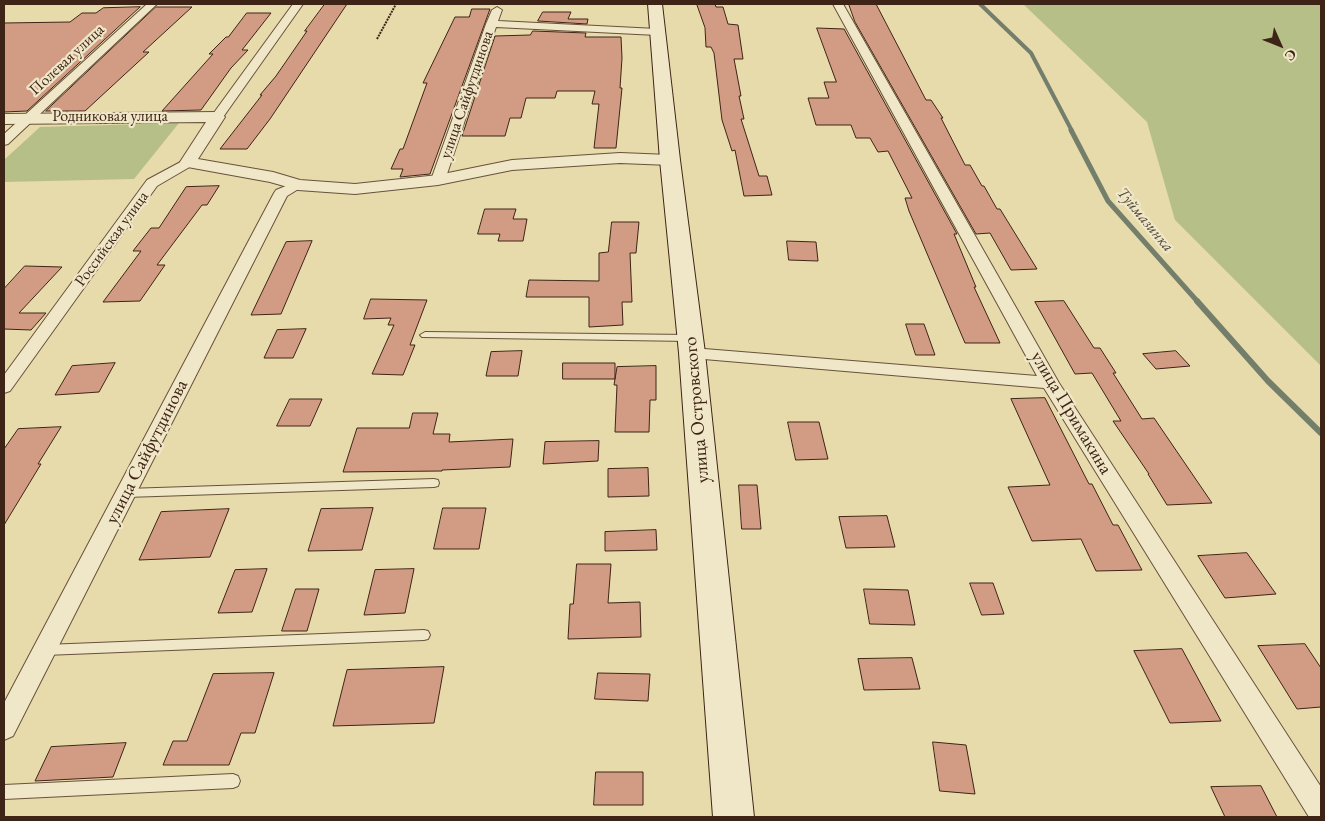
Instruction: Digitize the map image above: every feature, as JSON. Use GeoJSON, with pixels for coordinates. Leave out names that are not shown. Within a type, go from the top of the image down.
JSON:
{"type":"FeatureCollection","features":[{"type":"Feature","properties":{"kind":"main road","name":"улица Островского"},"geometry":{"type":"LineString","coordinates":[[655,4],[691,346],[734,817]]}},
{"type":"Feature","properties":{"kind":"street","name":"Полевая улица"},"geometry":{"type":"LineString","coordinates":[[4,141],[152,4]]}},
{"type":"Feature","properties":{"kind":"street","name":"Российская улица"},"geometry":{"type":"LineString","coordinates":[[4,387],[152,183],[188,162],[217,117],[298,4]]}},
{"type":"Feature","properties":{"kind":"street","name":"улица Примакина"},"geometry":{"type":"LineString","coordinates":[[838,4],[1050,383],[1321,811]]}},
{"type":"Feature","properties":{"kind":"street","name":"улица Сайфутдинова"},"geometry":{"type":"LineString","coordinates":[[438,180],[496,10]]}},
{"type":"Feature","properties":{"kind":"street"},"geometry":{"type":"LineString","coordinates":[[491,24],[658,32]]}},
{"type":"Feature","properties":{"kind":"street","name":"Родниковая улица"},"geometry":{"type":"LineString","coordinates":[[4,118],[217,117]]}},
{"type":"Feature","properties":{"kind":"street"},"geometry":{"type":"LineString","coordinates":[[188,162],[273,177],[298,185],[355,189],[438,180],[512,165],[620,158],[670,160]]}},
{"type":"Feature","properties":{"kind":"street","name":"улица Сайфутдинова"},"geometry":{"type":"LineString","coordinates":[[4,728],[281,193],[298,185]]}},
{"type":"Feature","properties":{"kind":"street"},"geometry":{"type":"LineString","coordinates":[[691,346],[1050,383]]}},
{"type":"Feature","properties":{"kind":"lane"},"geometry":{"type":"LineString","coordinates":[[426,335],[691,346]]}},
{"type":"Feature","properties":{"kind":"lane"},"geometry":{"type":"LineString","coordinates":[[126,493],[434,483]]}},
{"type":"Feature","properties":{"kind":"lane"},"geometry":{"type":"LineString","coordinates":[[44,650],[424,635]]}},
{"type":"Feature","properties":{"kind":"lane"},"geometry":{"type":"LineString","coordinates":[[4,792],[233,781]]}},
{"type":"Feature","properties":{"kind":"path"},"geometry":{"type":"LineString","coordinates":[[377,39],[396,4]]}},
{"type":"Feature","properties":{"kind":"green space"},"geometry":{"type":"Polygon","coordinates":[[[1023,4],[1321,4],[1321,366],[1175,220],[1147,122],[1023,4]]]}},
{"type":"Feature","properties":{"kind":"green space"},"geometry":{"type":"Polygon","coordinates":[[[179,123],[134,179],[4,182],[4,160],[40,127],[179,123]]]}},
{"type":"Feature","properties":{"kind":"building"},"geometry":{"type":"Polygon","coordinates":[[[325,4],[347,4],[270,119],[247,149],[220,149],[276,76],[325,4]]]}},
{"type":"Feature","properties":{"kind":"building"},"geometry":{"type":"Polygon","coordinates":[[[697,4],[715,4],[716,7],[723,7],[728,24],[738,25],[743,59],[734,59],[744,119],[741,119],[759,176],[767,176],[772,195],[744,196],[735,150],[732,151],[722,120],[714,53],[711,47],[706,47],[705,28],[697,4]]]}},
{"type":"Feature","properties":{"kind":"building"},"geometry":{"type":"Polygon","coordinates":[[[849,4],[876,4],[926,100],[931,100],[943,118],[941,118],[965,165],[970,165],[1037,269],[1011,270],[990,233],[976,234],[855,22],[849,4]]]}},
{"type":"Feature","properties":{"kind":"building"},"geometry":{"type":"Polygon","coordinates":[[[140,7],[27,111],[4,112],[4,23],[70,22],[82,13],[96,13],[103,8],[140,7]]]}},
{"type":"Feature","properties":{"kind":"building"},"geometry":{"type":"Polygon","coordinates":[[[156,7],[192,7],[143,52],[149,52],[85,111],[46,111],[156,7]]]}},
{"type":"Feature","properties":{"kind":"building"},"geometry":{"type":"Polygon","coordinates":[[[472,9],[490,9],[430,174],[400,177],[403,169],[391,169],[400,149],[403,149],[427,83],[423,83],[455,17],[469,17],[472,9]]]}},
{"type":"Feature","properties":{"kind":"building"},"geometry":{"type":"Polygon","coordinates":[[[543,12],[571,12],[568,19],[588,19],[587,24],[538,21],[543,12]]]}},
{"type":"Feature","properties":{"kind":"building"},"geometry":{"type":"Polygon","coordinates":[[[247,13],[271,13],[242,50],[248,50],[231,68],[201,110],[162,111],[213,54],[209,54],[228,37],[247,13]]]}},
{"type":"Feature","properties":{"kind":"building"},"geometry":{"type":"Polygon","coordinates":[[[817,28],[844,29],[957,234],[954,234],[976,287],[974,287],[1000,343],[965,343],[909,211],[905,198],[912,198],[888,151],[878,152],[870,138],[856,138],[851,125],[816,125],[808,98],[829,98],[824,82],[836,82],[817,28]]]}},
{"type":"Feature","properties":{"kind":"building"},"geometry":{"type":"Polygon","coordinates":[[[533,31],[586,33],[585,37],[621,37],[620,88],[622,88],[616,148],[594,148],[599,104],[592,104],[595,91],[557,91],[555,98],[526,98],[521,118],[510,118],[505,136],[462,136],[495,36],[530,35],[533,31]]]}},
{"type":"Feature","properties":{"kind":"building"},"geometry":{"type":"Polygon","coordinates":[[[219,186],[207,205],[202,205],[157,265],[165,265],[140,301],[103,302],[141,251],[133,251],[151,228],[159,228],[186,187],[219,186]]]}},
{"type":"Feature","properties":{"kind":"building"},"geometry":{"type":"Polygon","coordinates":[[[485,209],[516,209],[513,219],[527,219],[523,241],[498,241],[500,234],[478,234],[485,209]]]}},
{"type":"Feature","properties":{"kind":"building"},"geometry":{"type":"Polygon","coordinates":[[[612,222],[639,222],[636,253],[630,253],[632,302],[622,302],[623,325],[589,327],[589,297],[526,297],[529,280],[599,281],[599,253],[608,252],[612,222]]]}},
{"type":"Feature","properties":{"kind":"building"},"geometry":{"type":"Polygon","coordinates":[[[312,241],[281,314],[251,315],[286,242],[312,241]]]}},
{"type":"Feature","properties":{"kind":"building"},"geometry":{"type":"Polygon","coordinates":[[[787,241],[816,242],[818,261],[789,260],[787,241]]]}},
{"type":"Feature","properties":{"kind":"building"},"geometry":{"type":"Polygon","coordinates":[[[25,266],[62,267],[19,313],[46,313],[31,330],[4,329],[4,289],[25,266]]]}},
{"type":"Feature","properties":{"kind":"building"},"geometry":{"type":"Polygon","coordinates":[[[371,299],[427,300],[410,345],[415,345],[403,375],[372,374],[394,325],[388,325],[391,318],[364,319],[371,299]]]}},
{"type":"Feature","properties":{"kind":"building"},"geometry":{"type":"Polygon","coordinates":[[[1064,301],[1094,348],[1100,348],[1116,373],[1113,373],[1142,419],[1154,418],[1212,503],[1167,505],[1149,474],[1113,421],[1121,421],[1092,373],[1075,374],[1035,302],[1064,301]]]}},
{"type":"Feature","properties":{"kind":"building"},"geometry":{"type":"Polygon","coordinates":[[[906,324],[924,324],[935,355],[916,355],[906,324]]]}},
{"type":"Feature","properties":{"kind":"building"},"geometry":{"type":"Polygon","coordinates":[[[306,329],[293,358],[264,358],[277,330],[306,329]]]}},
{"type":"Feature","properties":{"kind":"building"},"geometry":{"type":"Polygon","coordinates":[[[522,351],[518,376],[486,376],[491,352],[522,351]]]}},
{"type":"Feature","properties":{"kind":"building"},"geometry":{"type":"Polygon","coordinates":[[[1176,351],[1190,366],[1156,369],[1143,354],[1176,351]]]}},
{"type":"Feature","properties":{"kind":"building"},"geometry":{"type":"Polygon","coordinates":[[[115,363],[99,392],[55,395],[72,366],[115,363]]]}},
{"type":"Feature","properties":{"kind":"building"},"geometry":{"type":"Polygon","coordinates":[[[563,363],[615,363],[615,379],[563,379],[563,363]]]}},
{"type":"Feature","properties":{"kind":"building"},"geometry":{"type":"Polygon","coordinates":[[[656,366],[656,400],[650,400],[649,432],[615,432],[617,385],[614,385],[617,367],[656,366]]]}},
{"type":"Feature","properties":{"kind":"building"},"geometry":{"type":"Polygon","coordinates":[[[1045,398],[1089,484],[1092,484],[1113,525],[1118,525],[1142,570],[1096,571],[1081,539],[1032,541],[1008,487],[1050,485],[1011,399],[1045,398]]]}},
{"type":"Feature","properties":{"kind":"building"},"geometry":{"type":"Polygon","coordinates":[[[290,399],[322,399],[310,426],[277,426],[290,399]]]}},
{"type":"Feature","properties":{"kind":"building"},"geometry":{"type":"Polygon","coordinates":[[[413,413],[438,413],[433,434],[450,434],[449,442],[513,439],[510,467],[442,471],[343,472],[357,428],[409,428],[413,413]]]}},
{"type":"Feature","properties":{"kind":"building"},"geometry":{"type":"Polygon","coordinates":[[[788,422],[819,422],[828,459],[796,460],[788,422]]]}},
{"type":"Feature","properties":{"kind":"building"},"geometry":{"type":"Polygon","coordinates":[[[61,427],[4,525],[4,449],[18,429],[61,427]]]}},
{"type":"Feature","properties":{"kind":"building"},"geometry":{"type":"Polygon","coordinates":[[[599,441],[598,461],[543,464],[545,442],[599,441]]]}},
{"type":"Feature","properties":{"kind":"building"},"geometry":{"type":"Polygon","coordinates":[[[648,468],[649,496],[608,497],[608,469],[648,468]]]}},
{"type":"Feature","properties":{"kind":"building"},"geometry":{"type":"Polygon","coordinates":[[[739,485],[757,485],[761,529],[742,529],[739,485]]]}},
{"type":"Feature","properties":{"kind":"building"},"geometry":{"type":"Polygon","coordinates":[[[373,508],[362,550],[308,551],[321,509],[373,508]]]}},
{"type":"Feature","properties":{"kind":"building"},"geometry":{"type":"Polygon","coordinates":[[[443,508],[486,508],[479,549],[434,549],[443,508]]]}},
{"type":"Feature","properties":{"kind":"building"},"geometry":{"type":"Polygon","coordinates":[[[229,509],[210,557],[139,560],[161,512],[229,509]]]}},
{"type":"Feature","properties":{"kind":"building"},"geometry":{"type":"Polygon","coordinates":[[[887,516],[895,547],[846,548],[839,517],[887,516]]]}},
{"type":"Feature","properties":{"kind":"building"},"geometry":{"type":"Polygon","coordinates":[[[656,530],[657,550],[605,551],[605,532],[656,530]]]}},
{"type":"Feature","properties":{"kind":"building"},"geometry":{"type":"Polygon","coordinates":[[[1247,553],[1276,594],[1225,598],[1198,556],[1247,553]]]}},
{"type":"Feature","properties":{"kind":"building"},"geometry":{"type":"Polygon","coordinates":[[[577,564],[611,564],[608,603],[640,602],[641,637],[568,639],[570,604],[573,604],[577,564]]]}},
{"type":"Feature","properties":{"kind":"building"},"geometry":{"type":"Polygon","coordinates":[[[267,569],[252,612],[218,613],[235,570],[267,569]]]}},
{"type":"Feature","properties":{"kind":"building"},"geometry":{"type":"Polygon","coordinates":[[[414,569],[405,613],[364,615],[375,570],[414,569]]]}},
{"type":"Feature","properties":{"kind":"building"},"geometry":{"type":"Polygon","coordinates":[[[970,583],[993,583],[1004,614],[982,615],[970,583]]]}},
{"type":"Feature","properties":{"kind":"building"},"geometry":{"type":"Polygon","coordinates":[[[296,589],[319,589],[307,631],[282,631],[296,589]]]}},
{"type":"Feature","properties":{"kind":"building"},"geometry":{"type":"Polygon","coordinates":[[[864,589],[908,590],[915,625],[870,624],[864,589]]]}},
{"type":"Feature","properties":{"kind":"building"},"geometry":{"type":"Polygon","coordinates":[[[1305,644],[1321,668],[1321,707],[1297,709],[1258,646],[1305,644]]]}},
{"type":"Feature","properties":{"kind":"building"},"geometry":{"type":"Polygon","coordinates":[[[1182,649],[1221,721],[1170,723],[1134,651],[1182,649]]]}},
{"type":"Feature","properties":{"kind":"building"},"geometry":{"type":"Polygon","coordinates":[[[912,658],[920,689],[864,690],[858,659],[912,658]]]}},
{"type":"Feature","properties":{"kind":"building"},"geometry":{"type":"Polygon","coordinates":[[[444,667],[434,723],[333,726],[347,670],[444,667]]]}},
{"type":"Feature","properties":{"kind":"building"},"geometry":{"type":"Polygon","coordinates":[[[274,673],[255,733],[241,733],[229,765],[163,765],[173,741],[187,741],[213,674],[274,673]]]}},
{"type":"Feature","properties":{"kind":"building"},"geometry":{"type":"Polygon","coordinates":[[[598,673],[650,674],[648,701],[595,699],[598,673]]]}},
{"type":"Feature","properties":{"kind":"building"},"geometry":{"type":"Polygon","coordinates":[[[933,742],[966,745],[975,794],[940,791],[933,742]]]}},
{"type":"Feature","properties":{"kind":"building"},"geometry":{"type":"Polygon","coordinates":[[[126,743],[113,777],[35,781],[51,747],[126,743]]]}},
{"type":"Feature","properties":{"kind":"building"},"geometry":{"type":"Polygon","coordinates":[[[596,772],[643,772],[643,805],[594,805],[596,772]]]}},
{"type":"Feature","properties":{"kind":"building"},"geometry":{"type":"Polygon","coordinates":[[[1261,786],[1277,817],[1225,817],[1211,787],[1261,786]]]}},
{"type":"Feature","properties":{"kind":"waterway","name":"Туймазинка"},"geometry":{"type":"LineString","coordinates":[[980,4],[1031,53],[1072,131]]}},
{"type":"Feature","properties":{"kind":"waterway","name":"Туймазинка"},"geometry":{"type":"LineString","coordinates":[[1071,130],[1108,201],[1198,302]]}},
{"type":"Feature","properties":{"kind":"waterway","name":"Туймазинка"},"geometry":{"type":"LineString","coordinates":[[1197,301],[1268,381],[1321,433]]}}]}
